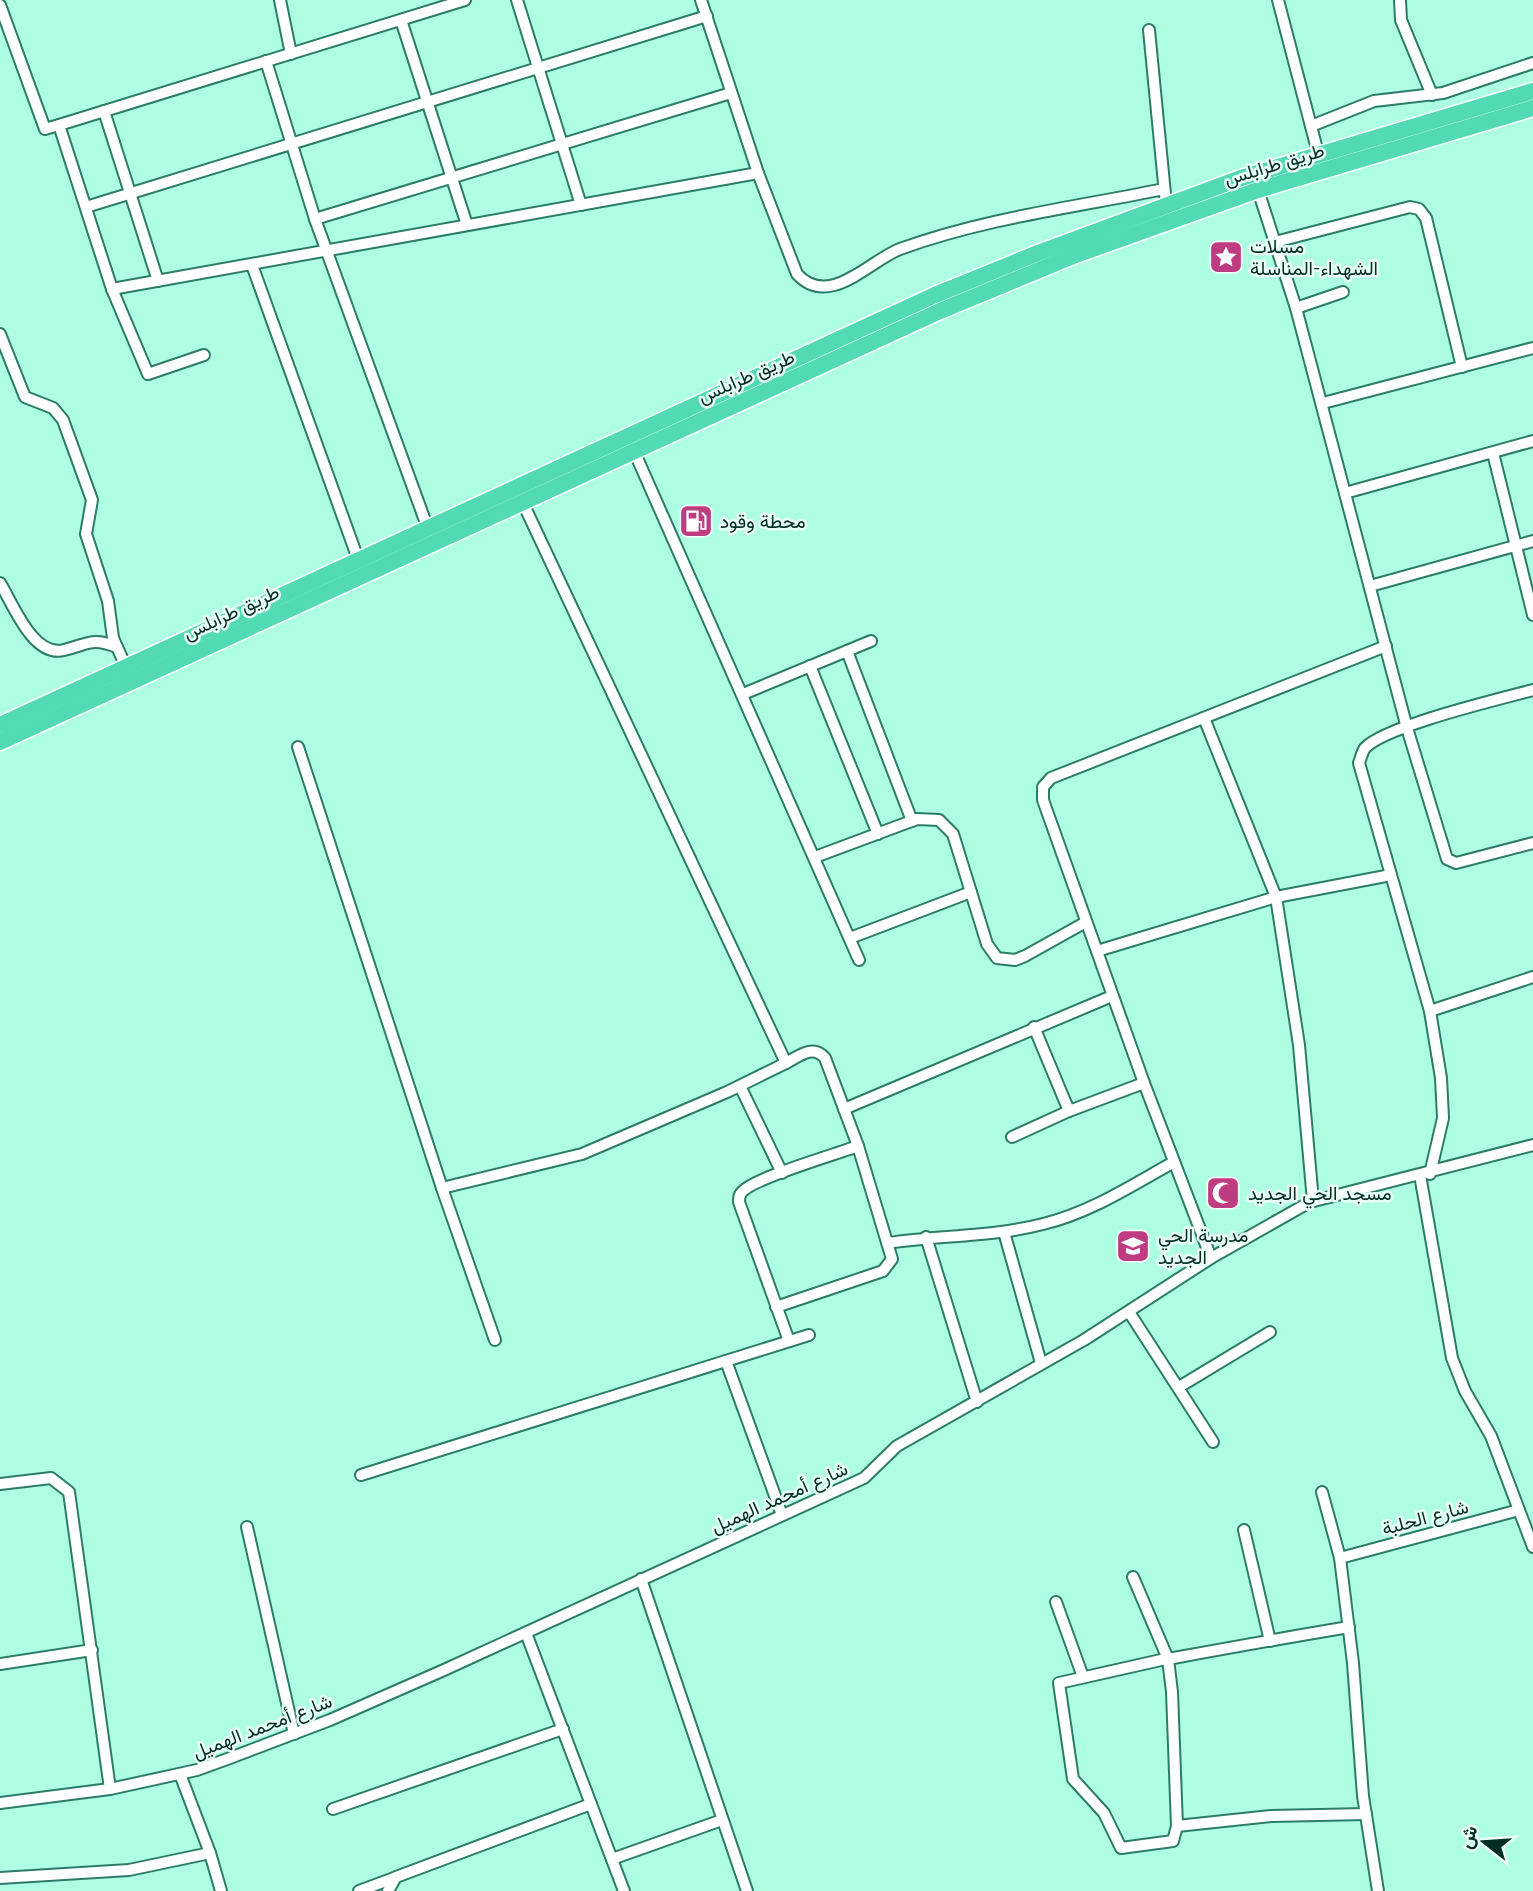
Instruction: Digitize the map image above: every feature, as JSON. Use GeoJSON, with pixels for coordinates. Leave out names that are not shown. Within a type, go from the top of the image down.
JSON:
{"type":"FeatureCollection","features":[{"type":"Feature","properties":{"kind":"highway"},"geometry":{"type":"LineString","coordinates":[[0,725],[427,526],[935,295],[1165,196],[1533,90]]}},
{"type":"Feature","properties":{"kind":"highway","name":"طريق طرابلس"},"geometry":{"type":"LineString","coordinates":[[0,742],[953,306],[1086,252],[1258,190],[1533,108]]}},
{"type":"Feature","properties":{"kind":"street"},"geometry":{"type":"LineString","coordinates":[[280,0],[290,54]]}},
{"type":"Feature","properties":{"kind":"street"},"geometry":{"type":"LineString","coordinates":[[0,5],[45,129],[465,0]]}},
{"type":"Feature","properties":{"kind":"street"},"geometry":{"type":"LineString","coordinates":[[517,0],[581,205]]}},
{"type":"Feature","properties":{"kind":"street"},"geometry":{"type":"LineString","coordinates":[[701,0],[758,173],[797,274],[806,282],[823,287],[863,272],[900,249],[1004,219],[1165,196],[1149,30]]}},
{"type":"Feature","properties":{"kind":"street"},"geometry":{"type":"LineString","coordinates":[[1278,0],[1318,153]]}},
{"type":"Feature","properties":{"kind":"street"},"geometry":{"type":"LineString","coordinates":[[1400,0],[1401,20],[1432,95]]}},
{"type":"Feature","properties":{"kind":"street"},"geometry":{"type":"LineString","coordinates":[[86,207],[706,16]]}},
{"type":"Feature","properties":{"kind":"street"},"geometry":{"type":"LineString","coordinates":[[401,20],[467,225]]}},
{"type":"Feature","properties":{"kind":"street"},"geometry":{"type":"LineString","coordinates":[[266,61],[315,219],[427,526]]}},
{"type":"Feature","properties":{"kind":"street"},"geometry":{"type":"LineString","coordinates":[[1311,127],[1374,101],[1432,95],[1533,63]]}},
{"type":"Feature","properties":{"kind":"street"},"geometry":{"type":"LineString","coordinates":[[315,219],[732,93]]}},
{"type":"Feature","properties":{"kind":"street"},"geometry":{"type":"LineString","coordinates":[[104,111],[158,281]]}},
{"type":"Feature","properties":{"kind":"street"},"geometry":{"type":"LineString","coordinates":[[60,125],[112,289],[148,374],[204,355]]}},
{"type":"Feature","properties":{"kind":"street"},"geometry":{"type":"LineString","coordinates":[[112,289],[758,173]]}},
{"type":"Feature","properties":{"kind":"street"},"geometry":{"type":"LineString","coordinates":[[1258,190],[1296,307],[1407,727],[1449,861],[1456,863],[1533,843]]}},
{"type":"Feature","properties":{"kind":"street"},"geometry":{"type":"LineString","coordinates":[[1275,242],[1410,207],[1419,209],[1426,218],[1462,366]]}},
{"type":"Feature","properties":{"kind":"street"},"geometry":{"type":"LineString","coordinates":[[252,265],[358,559]]}},
{"type":"Feature","properties":{"kind":"street"},"geometry":{"type":"LineString","coordinates":[[1296,307],[1343,292]]}},
{"type":"Feature","properties":{"kind":"street"},"geometry":{"type":"LineString","coordinates":[[0,334],[25,397],[53,408],[63,419],[92,500],[86,534],[108,601],[117,647],[126,667]]}},
{"type":"Feature","properties":{"kind":"street"},"geometry":{"type":"LineString","coordinates":[[1323,403],[1533,348]]}},
{"type":"Feature","properties":{"kind":"street"},"geometry":{"type":"LineString","coordinates":[[1345,493],[1533,442]]}},
{"type":"Feature","properties":{"kind":"street"},"geometry":{"type":"LineString","coordinates":[[635,451],[859,960]]}},
{"type":"Feature","properties":{"kind":"street"},"geometry":{"type":"LineString","coordinates":[[1493,453],[1533,615]]}},
{"type":"Feature","properties":{"kind":"street"},"geometry":{"type":"LineString","coordinates":[[522,501],[786,1063]]}},
{"type":"Feature","properties":{"kind":"street"},"geometry":{"type":"LineString","coordinates":[[1370,586],[1533,541]]}},
{"type":"Feature","properties":{"kind":"street"},"geometry":{"type":"LineString","coordinates":[[0,583],[32,636],[43,646],[57,651],[93,640],[117,647]]}},
{"type":"Feature","properties":{"kind":"street"},"geometry":{"type":"LineString","coordinates":[[743,694],[871,641]]}},
{"type":"Feature","properties":{"kind":"street"},"geometry":{"type":"LineString","coordinates":[[1211,1258],[1112,996],[1043,800],[1043,787],[1051,778],[1386,646]]}},
{"type":"Feature","properties":{"kind":"street"},"geometry":{"type":"LineString","coordinates":[[848,651],[912,821]]}},
{"type":"Feature","properties":{"kind":"street"},"geometry":{"type":"LineString","coordinates":[[810,666],[878,834]]}},
{"type":"Feature","properties":{"kind":"street"},"geometry":{"type":"LineString","coordinates":[[1533,690],[1407,727],[1371,743],[1361,754],[1361,771],[1430,1011],[1444,1095],[1443,1118],[1425,1174],[1452,1358],[1465,1391],[1491,1437],[1533,1548]]}},
{"type":"Feature","properties":{"kind":"street"},"geometry":{"type":"LineString","coordinates":[[1204,718],[1276,897],[1299,1045],[1313,1201]]}},
{"type":"Feature","properties":{"kind":"street"},"geometry":{"type":"LineString","coordinates":[[298,747],[442,1188],[495,1340]]}},
{"type":"Feature","properties":{"kind":"street"},"geometry":{"type":"LineString","coordinates":[[815,858],[912,821],[929,818],[947,826],[953,834],[991,953],[1005,960],[1026,956],[1086,922]]}},
{"type":"Feature","properties":{"kind":"street"},"geometry":{"type":"LineString","coordinates":[[1097,951],[1276,897],[1391,875]]}},
{"type":"Feature","properties":{"kind":"street"},"geometry":{"type":"LineString","coordinates":[[849,938],[971,892]]}},
{"type":"Feature","properties":{"kind":"street"},"geometry":{"type":"LineString","coordinates":[[1430,1011],[1533,977]]}},
{"type":"Feature","properties":{"kind":"street"},"geometry":{"type":"LineString","coordinates":[[844,1108],[1112,996]]}},
{"type":"Feature","properties":{"kind":"street"},"geometry":{"type":"LineString","coordinates":[[1034,1027],[1069,1111]]}},
{"type":"Feature","properties":{"kind":"street"},"geometry":{"type":"LineString","coordinates":[[442,1188],[582,1154],[740,1086],[810,1051],[823,1055],[858,1146],[892,1259],[883,1271],[776,1307]]}},
{"type":"Feature","properties":{"kind":"street"},"geometry":{"type":"LineString","coordinates":[[1012,1136],[1144,1083]]}},
{"type":"Feature","properties":{"kind":"street"},"geometry":{"type":"LineString","coordinates":[[740,1086],[782,1173]]}},
{"type":"Feature","properties":{"kind":"street","name":"شارع أمحمد الهميل"},"geometry":{"type":"LineString","coordinates":[[0,1803],[110,1789],[180,1774],[293,1734],[526,1633],[864,1478],[897,1446],[977,1402],[1129,1312],[1211,1258],[1313,1201],[1533,1145]]}},
{"type":"Feature","properties":{"kind":"street"},"geometry":{"type":"LineString","coordinates":[[789,1341],[739,1199],[744,1189],[858,1146]]}},
{"type":"Feature","properties":{"kind":"street"},"geometry":{"type":"LineString","coordinates":[[888,1243],[926,1237],[1004,1232],[1042,1225],[1083,1212],[1174,1162]]}},
{"type":"Feature","properties":{"kind":"street"},"geometry":{"type":"LineString","coordinates":[[1004,1232],[1041,1363]]}},
{"type":"Feature","properties":{"kind":"street"},"geometry":{"type":"LineString","coordinates":[[926,1237],[977,1402]]}},
{"type":"Feature","properties":{"kind":"street"},"geometry":{"type":"LineString","coordinates":[[1129,1312],[1213,1442]]}},
{"type":"Feature","properties":{"kind":"street"},"geometry":{"type":"LineString","coordinates":[[1179,1387],[1270,1332]]}},
{"type":"Feature","properties":{"kind":"street"},"geometry":{"type":"LineString","coordinates":[[361,1475],[809,1335]]}},
{"type":"Feature","properties":{"kind":"street"},"geometry":{"type":"LineString","coordinates":[[726,1361],[782,1515]]}},
{"type":"Feature","properties":{"kind":"street"},"geometry":{"type":"LineString","coordinates":[[0,1484],[51,1478],[69,1492],[110,1789]]}},
{"type":"Feature","properties":{"kind":"street"},"geometry":{"type":"LineString","coordinates":[[1322,1492],[1340,1558],[1366,1814],[1378,1891]]}},
{"type":"Feature","properties":{"kind":"street","name":"شارع الحلبة"},"geometry":{"type":"LineString","coordinates":[[1340,1558],[1519,1510]]}},
{"type":"Feature","properties":{"kind":"street"},"geometry":{"type":"LineString","coordinates":[[247,1527],[293,1734]]}},
{"type":"Feature","properties":{"kind":"street"},"geometry":{"type":"LineString","coordinates":[[1244,1530],[1270,1641]]}},
{"type":"Feature","properties":{"kind":"street"},"geometry":{"type":"LineString","coordinates":[[1133,1577],[1168,1659],[1172,1692],[1177,1826],[1172,1841],[1121,1848],[1116,1844],[1104,1813],[1073,1779],[1058,1685],[1062,1681],[1168,1659],[1349,1627]]}},
{"type":"Feature","properties":{"kind":"street"},"geometry":{"type":"LineString","coordinates":[[642,1579],[747,1891]]}},
{"type":"Feature","properties":{"kind":"street"},"geometry":{"type":"LineString","coordinates":[[1056,1602],[1083,1677]]}},
{"type":"Feature","properties":{"kind":"street"},"geometry":{"type":"LineString","coordinates":[[526,1633],[624,1891]]}},
{"type":"Feature","properties":{"kind":"street"},"geometry":{"type":"LineString","coordinates":[[0,1664],[92,1650]]}},
{"type":"Feature","properties":{"kind":"street"},"geometry":{"type":"LineString","coordinates":[[333,1809],[563,1729]]}},
{"type":"Feature","properties":{"kind":"street"},"geometry":{"type":"LineString","coordinates":[[180,1774],[210,1853],[220,1891]]}},
{"type":"Feature","properties":{"kind":"street"},"geometry":{"type":"LineString","coordinates":[[359,1891],[591,1804]]}},
{"type":"Feature","properties":{"kind":"street"},"geometry":{"type":"LineString","coordinates":[[1177,1826],[1271,1816],[1366,1814]]}},
{"type":"Feature","properties":{"kind":"street"},"geometry":{"type":"LineString","coordinates":[[612,1859],[722,1819]]}},
{"type":"Feature","properties":{"kind":"street"},"geometry":{"type":"LineString","coordinates":[[0,1878],[129,1870],[210,1853]]}},
{"type":"Feature","properties":{"kind":"street"},"geometry":{"type":"LineString","coordinates":[[388,1891],[396,1877]]}},
{"type":"Feature","properties":{"kind":"place","name":"مسلات الشهداء-المناسلة"},"geometry":{"type":"Point","coordinates":[1226,257]}},
{"type":"Feature","properties":{"kind":"place","name":"محطة وقود"},"geometry":{"type":"Point","coordinates":[696,521]}},
{"type":"Feature","properties":{"kind":"place","name":"مسجد الحي الجديد"},"geometry":{"type":"Point","coordinates":[1223,1193]}},
{"type":"Feature","properties":{"kind":"place","name":"مدرسة الحي الجديد"},"geometry":{"type":"Point","coordinates":[1133,1246]}}]}
